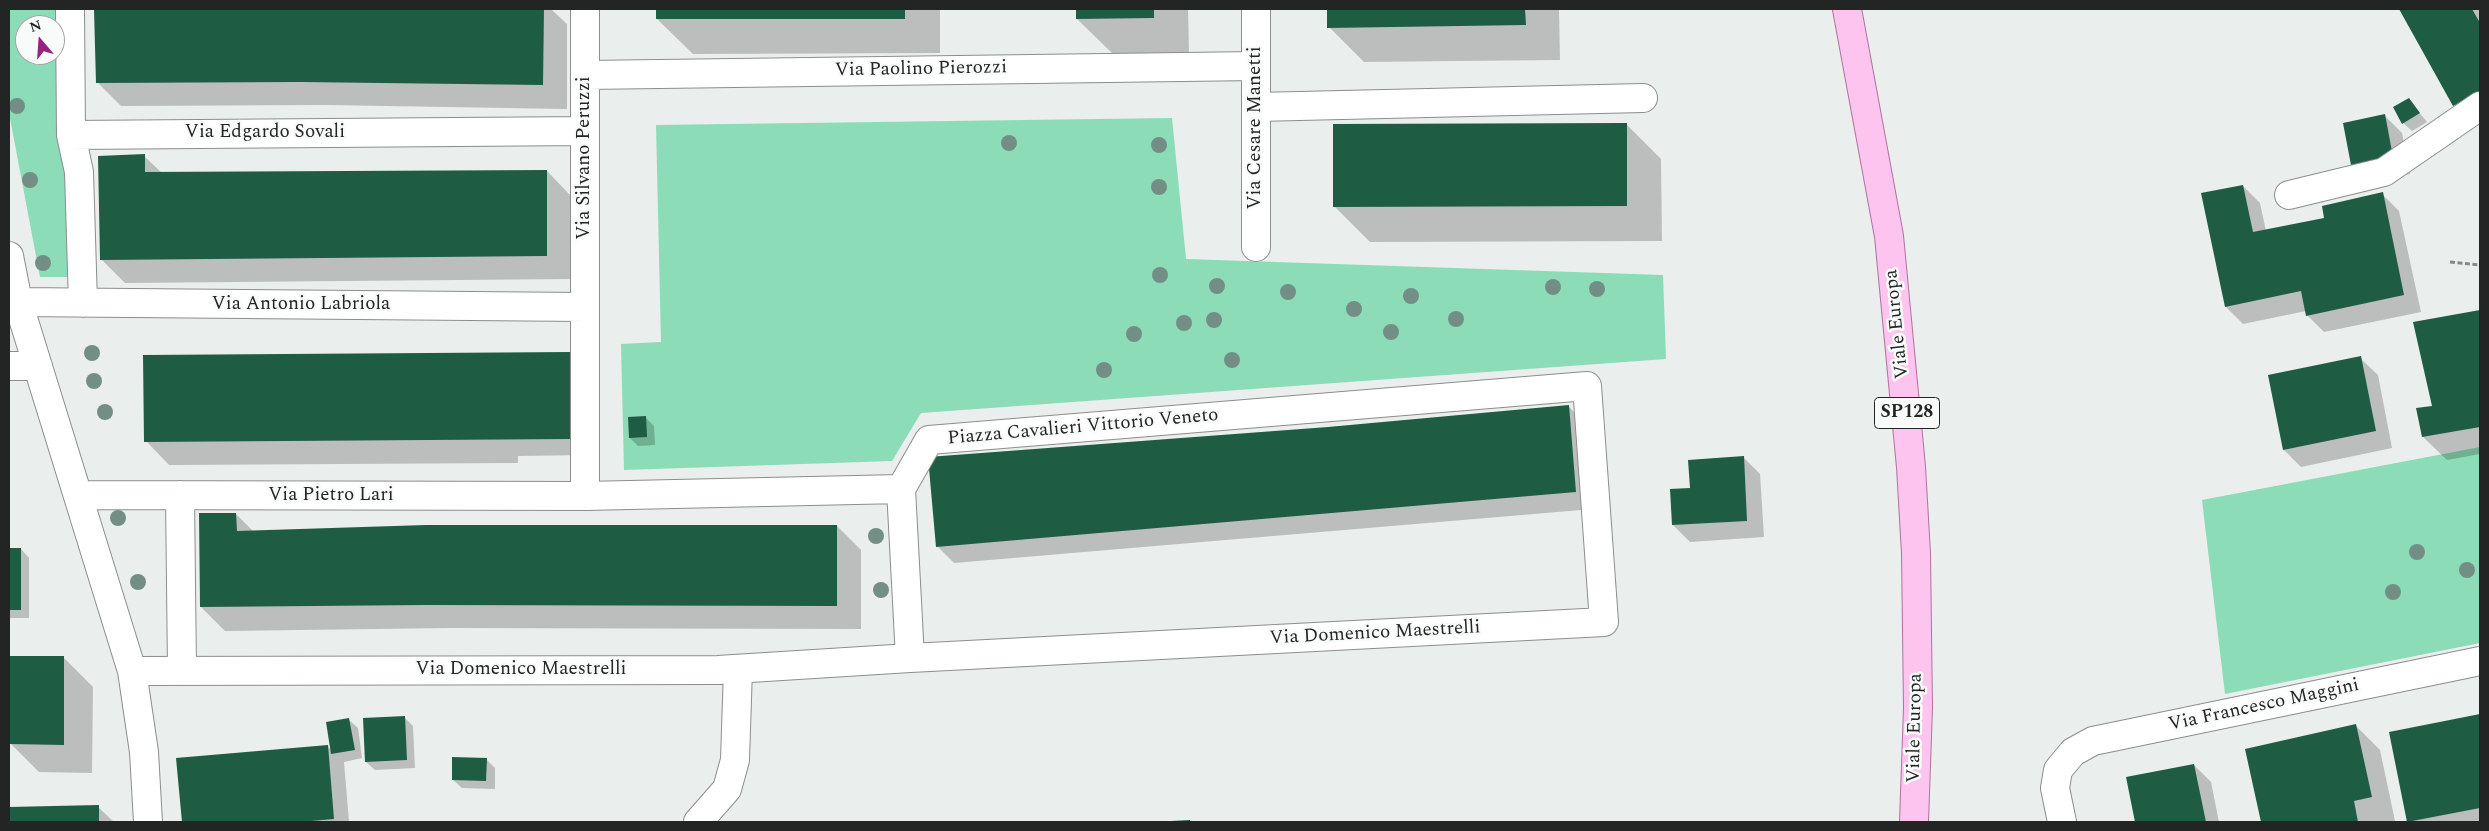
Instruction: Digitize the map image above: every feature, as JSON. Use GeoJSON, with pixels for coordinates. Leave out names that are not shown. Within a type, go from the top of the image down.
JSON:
{"type":"FeatureCollection","features":[{"type":"Feature","properties":{"kind":"main road","name":"Viale Europa"},"geometry":{"type":"LineString","coordinates":[[1848,9],[1889,236],[1911,467],[1916,553],[1918,699],[1914,822]]}},
{"type":"Feature","properties":{"kind":"street"},"geometry":{"type":"LineString","coordinates":[[70,9],[71,134],[79,172],[83,303]]}},
{"type":"Feature","properties":{"kind":"street","name":"Via Silvano Peruzzi"},"geometry":{"type":"LineString","coordinates":[[584,307],[585,9]]}},
{"type":"Feature","properties":{"kind":"street","name":"Via Cesare Manetti"},"geometry":{"type":"LineString","coordinates":[[1256,9],[1256,247]]}},
{"type":"Feature","properties":{"kind":"street","name":"Via Paolino Pierozzi"},"geometry":{"type":"LineString","coordinates":[[585,75],[1256,66]]}},
{"type":"Feature","properties":{"kind":"street"},"geometry":{"type":"LineString","coordinates":[[1256,107],[1643,98]]}},
{"type":"Feature","properties":{"kind":"street"},"geometry":{"type":"LineString","coordinates":[[2289,195],[2384,172],[2480,106]]}},
{"type":"Feature","properties":{"kind":"street","name":"Via Edgardo Sovali"},"geometry":{"type":"LineString","coordinates":[[71,134],[585,131]]}},
{"type":"Feature","properties":{"kind":"street"},"geometry":{"type":"LineString","coordinates":[[9,256],[18,302],[132,670],[144,752],[148,822]]}},
{"type":"Feature","properties":{"kind":"street","name":"Via Antonio Labriola"},"geometry":{"type":"LineString","coordinates":[[18,302],[584,307]]}},
{"type":"Feature","properties":{"kind":"street"},"geometry":{"type":"LineString","coordinates":[[584,307],[585,496],[901,489],[910,658]]}},
{"type":"Feature","properties":{"kind":"street"},"geometry":{"type":"LineString","coordinates":[[9,366],[38,366]]}},
{"type":"Feature","properties":{"kind":"street","name":"Piazza Cavalieri Vittorio Veneto"},"geometry":{"type":"LineString","coordinates":[[901,489],[929,440],[1587,386]]}},
{"type":"Feature","properties":{"kind":"street","name":"Via Domenico Maestrelli"},"geometry":{"type":"LineString","coordinates":[[132,670],[738,669],[910,658],[1604,622],[1587,386]]}},
{"type":"Feature","properties":{"kind":"street","name":"Via Pietro Lari"},"geometry":{"type":"LineString","coordinates":[[78,495],[585,496]]}},
{"type":"Feature","properties":{"kind":"street"},"geometry":{"type":"LineString","coordinates":[[180,496],[182,671]]}},
{"type":"Feature","properties":{"kind":"street","name":"Via Francesco Maggini"},"geometry":{"type":"LineString","coordinates":[[2062,822],[2055,788],[2058,770],[2073,752],[2093,741],[2480,661]]}},
{"type":"Feature","properties":{"kind":"street"},"geometry":{"type":"LineString","coordinates":[[698,822],[727,789],[735,760],[738,669]]}},
{"type":"Feature","properties":{"kind":"path"},"geometry":{"type":"LineString","coordinates":[[2450,262],[2480,265]]}},
{"type":"Feature","properties":{"kind":"green space"},"geometry":{"type":"Polygon","coordinates":[[[9,9],[63,9],[63,15],[15,15],[15,65],[64,65],[70,277],[40,277],[9,113],[9,9]]]}},
{"type":"Feature","properties":{"kind":"green space"},"geometry":{"type":"Polygon","coordinates":[[[1172,118],[1186,259],[1663,275],[1666,359],[921,413],[892,461],[624,470],[621,344],[661,342],[656,125],[1172,118]]]}},
{"type":"Feature","properties":{"kind":"green space"},"geometry":{"type":"Polygon","coordinates":[[[2480,447],[2480,643],[2225,694],[2202,500],[2480,447]]]}},
{"type":"Feature","properties":{"kind":"building"},"geometry":{"type":"Polygon","coordinates":[[[94,9],[544,9],[543,85],[300,82],[96,83],[94,9]]]}},
{"type":"Feature","properties":{"kind":"building"},"geometry":{"type":"Polygon","coordinates":[[[656,9],[905,9],[905,19],[656,19],[656,9]]]}},
{"type":"Feature","properties":{"kind":"building"},"geometry":{"type":"Polygon","coordinates":[[[1076,9],[1154,9],[1154,18],[1076,19],[1076,9]]]}},
{"type":"Feature","properties":{"kind":"building"},"geometry":{"type":"Polygon","coordinates":[[[1327,9],[1525,9],[1526,25],[1327,28],[1327,9]]]}},
{"type":"Feature","properties":{"kind":"building"},"geometry":{"type":"Polygon","coordinates":[[[2399,9],[2472,9],[2480,23],[2480,91],[2453,106],[2399,9]]]}},
{"type":"Feature","properties":{"kind":"building"},"geometry":{"type":"Polygon","coordinates":[[[2409,98],[2420,113],[2402,124],[2393,107],[2409,98]]]}},
{"type":"Feature","properties":{"kind":"building"},"geometry":{"type":"Polygon","coordinates":[[[2385,114],[2393,157],[2351,165],[2343,123],[2385,114]]]}},
{"type":"Feature","properties":{"kind":"building"},"geometry":{"type":"Polygon","coordinates":[[[1627,123],[1627,206],[1333,207],[1333,124],[1627,123]]]}},
{"type":"Feature","properties":{"kind":"building"},"geometry":{"type":"Polygon","coordinates":[[[145,154],[145,172],[547,170],[547,256],[100,260],[98,156],[145,154]]]}},
{"type":"Feature","properties":{"kind":"building"},"geometry":{"type":"Polygon","coordinates":[[[2243,185],[2253,232],[2324,218],[2322,206],[2383,192],[2404,295],[2306,316],[2301,291],[2225,307],[2201,193],[2243,185]]]}},
{"type":"Feature","properties":{"kind":"building"},"geometry":{"type":"Polygon","coordinates":[[[2480,310],[2480,427],[2422,437],[2416,408],[2432,406],[2413,322],[2480,310]]]}},
{"type":"Feature","properties":{"kind":"building"},"geometry":{"type":"Polygon","coordinates":[[[571,352],[571,439],[144,442],[143,355],[571,352]]]}},
{"type":"Feature","properties":{"kind":"building"},"geometry":{"type":"Polygon","coordinates":[[[2361,356],[2376,431],[2283,450],[2268,375],[2361,356]]]}},
{"type":"Feature","properties":{"kind":"building"},"geometry":{"type":"Polygon","coordinates":[[[1569,405],[1576,492],[936,547],[928,457],[1328,427],[1569,405]]]}},
{"type":"Feature","properties":{"kind":"building"},"geometry":{"type":"Polygon","coordinates":[[[646,416],[647,437],[629,438],[628,417],[646,416]]]}},
{"type":"Feature","properties":{"kind":"building"},"geometry":{"type":"Polygon","coordinates":[[[1744,456],[1747,521],[1672,525],[1670,489],[1690,488],[1688,460],[1744,456]]]}},
{"type":"Feature","properties":{"kind":"building"},"geometry":{"type":"Polygon","coordinates":[[[199,513],[236,513],[237,531],[426,525],[837,525],[837,606],[426,605],[200,607],[199,513]]]}},
{"type":"Feature","properties":{"kind":"building"},"geometry":{"type":"Polygon","coordinates":[[[9,548],[21,548],[21,610],[9,610],[9,548]]]}},
{"type":"Feature","properties":{"kind":"building"},"geometry":{"type":"Polygon","coordinates":[[[9,656],[64,656],[64,745],[9,744],[9,656]]]}},
{"type":"Feature","properties":{"kind":"building"},"geometry":{"type":"Polygon","coordinates":[[[2480,714],[2480,808],[2407,822],[2389,732],[2480,714]]]}},
{"type":"Feature","properties":{"kind":"building"},"geometry":{"type":"Polygon","coordinates":[[[405,716],[407,760],[365,762],[363,718],[405,716]]]}},
{"type":"Feature","properties":{"kind":"building"},"geometry":{"type":"Polygon","coordinates":[[[349,718],[355,750],[331,754],[326,722],[349,718]]]}},
{"type":"Feature","properties":{"kind":"building"},"geometry":{"type":"Polygon","coordinates":[[[2356,724],[2372,797],[2354,801],[2358,822],[2261,822],[2245,749],[2356,724]]]}},
{"type":"Feature","properties":{"kind":"building"},"geometry":{"type":"Polygon","coordinates":[[[328,745],[334,819],[300,822],[182,822],[176,758],[328,745]]]}},
{"type":"Feature","properties":{"kind":"building"},"geometry":{"type":"Polygon","coordinates":[[[452,757],[487,758],[486,781],[452,780],[452,757]]]}},
{"type":"Feature","properties":{"kind":"building"},"geometry":{"type":"Polygon","coordinates":[[[2194,764],[2206,822],[2135,822],[2126,777],[2194,764]]]}},
{"type":"Feature","properties":{"kind":"building"},"geometry":{"type":"Polygon","coordinates":[[[99,805],[99,822],[9,822],[9,807],[99,805]]]}},
{"type":"Feature","properties":{"kind":"building"},"geometry":{"type":"Polygon","coordinates":[[[1190,820],[1190,822],[1171,822],[1171,821],[1190,820]]]}}]}
